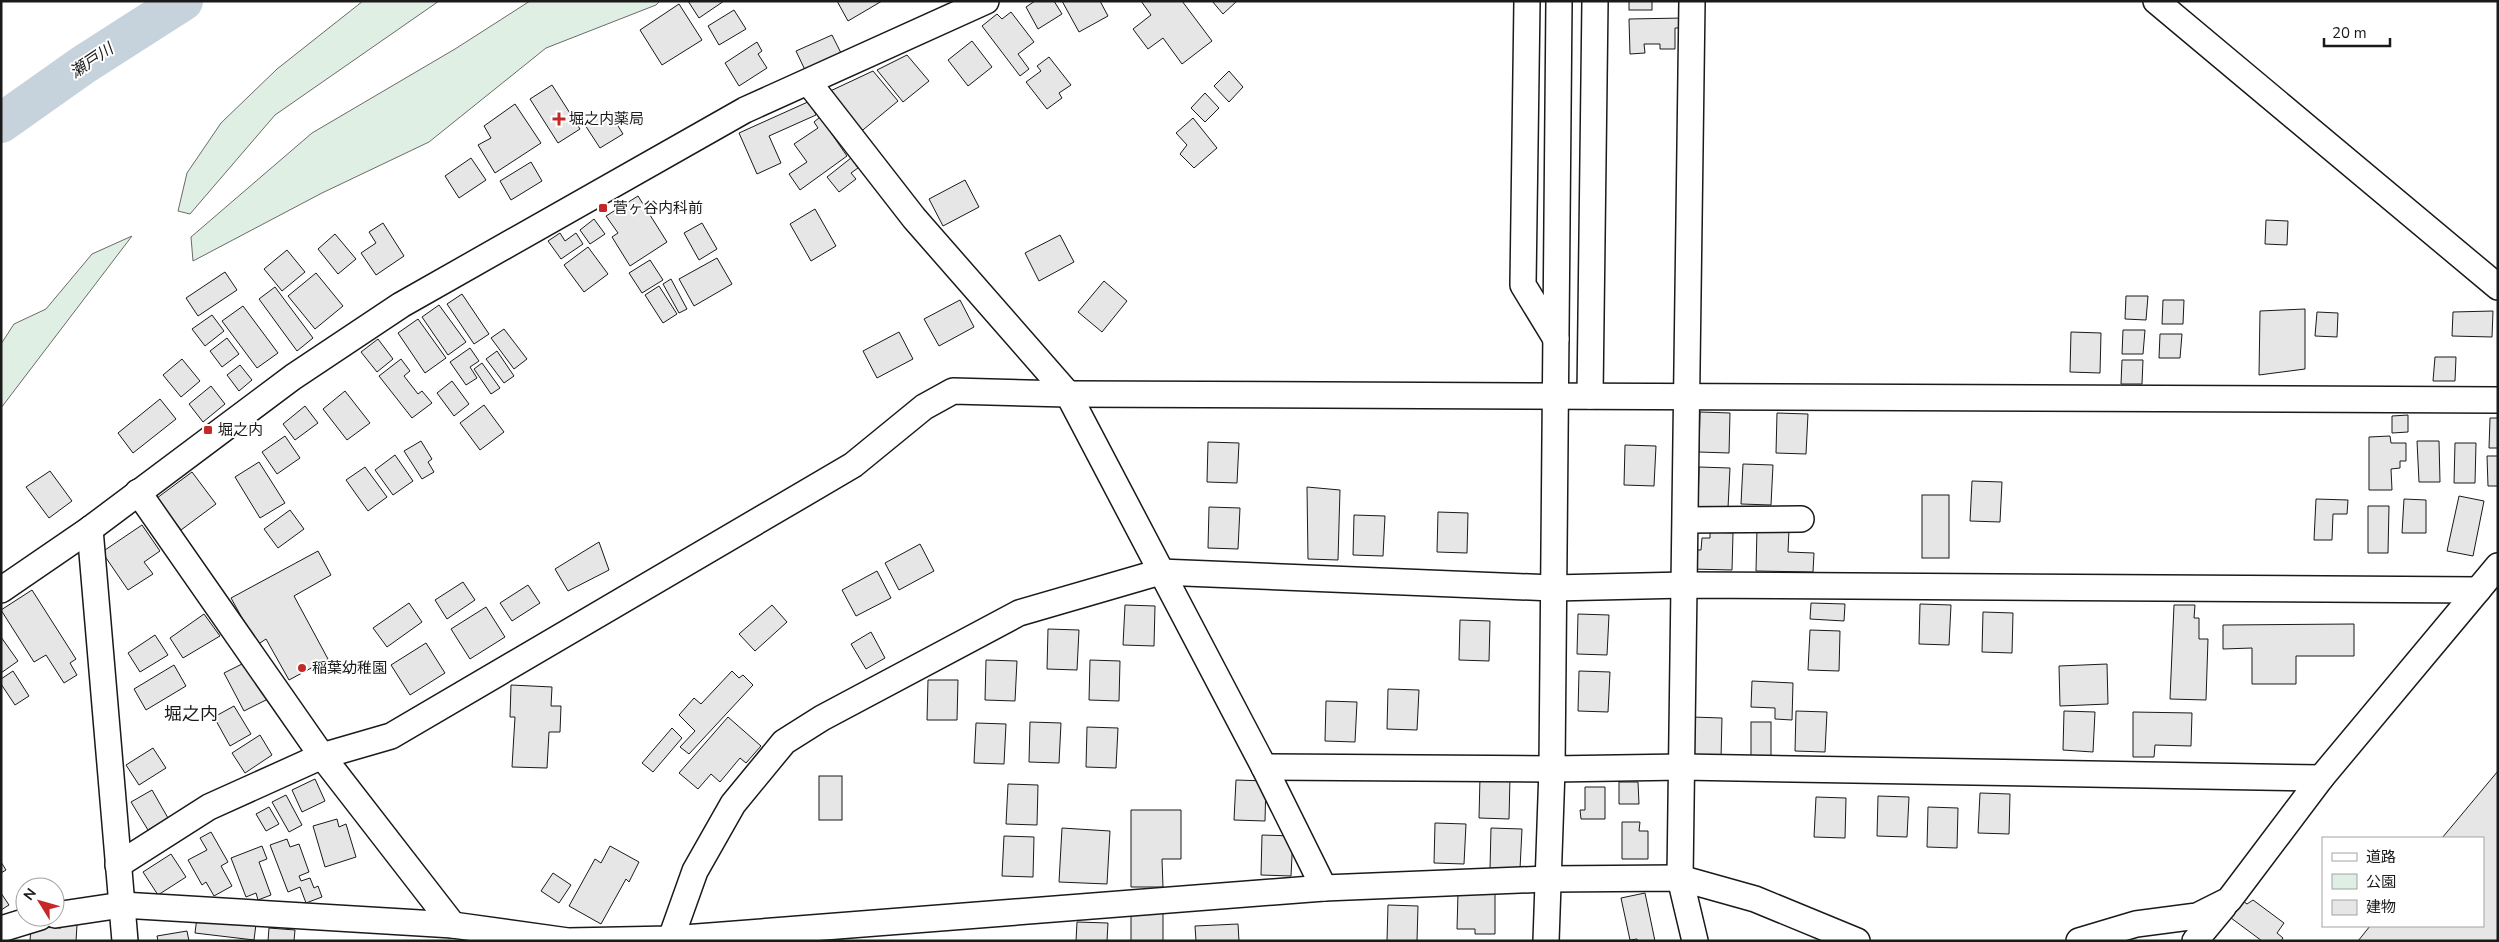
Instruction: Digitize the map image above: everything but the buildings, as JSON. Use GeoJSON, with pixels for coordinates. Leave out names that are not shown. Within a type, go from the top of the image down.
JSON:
{"type":"FeatureCollection","features":[{"type":"Feature","properties":{"kind":"street"},"geometry":{"type":"LineString","coordinates":[[1,590],[90,529],[293,377],[401,305],[745,110],[986,1]]}},
{"type":"Feature","properties":{"kind":"street"},"geometry":{"type":"LineString","coordinates":[[1527,1],[1523,285],[1556,339]]}},
{"type":"Feature","properties":{"kind":"street"},"geometry":{"type":"LineString","coordinates":[[1546,941],[1552,770],[1558,1]]}},
{"type":"Feature","properties":{"kind":"street"},"geometry":{"type":"LineString","coordinates":[[1590,396],[1595,1]]}},
{"type":"Feature","properties":{"kind":"street"},"geometry":{"type":"LineString","coordinates":[[1692,1],[1680,878],[1695,941]]}},
{"type":"Feature","properties":{"kind":"street"},"geometry":{"type":"LineString","coordinates":[[2156,1],[2498,287]]}},
{"type":"Feature","properties":{"kind":"street"},"geometry":{"type":"LineString","coordinates":[[809,82],[914,218],[1068,394],[1264,767],[1324,888]]}},
{"type":"Feature","properties":{"kind":"street"},"geometry":{"type":"LineString","coordinates":[[118,865],[209,807],[322,756],[391,736],[853,465],[924,408],[953,391],[1068,394],[1687,398],[2498,400]]}},
{"type":"Feature","properties":{"kind":"street"},"geometry":{"type":"LineString","coordinates":[[138,492],[322,756],[453,925]]}},
{"type":"Feature","properties":{"kind":"street"},"geometry":{"type":"LineString","coordinates":[[1686,520],[1801,519]]}},
{"type":"Feature","properties":{"kind":"street"},"geometry":{"type":"LineString","coordinates":[[90,529],[125,941]]}},
{"type":"Feature","properties":{"kind":"street"},"geometry":{"type":"LineString","coordinates":[[2195,941],[2321,778],[2498,566]]}},
{"type":"Feature","properties":{"kind":"street"},"geometry":{"type":"LineString","coordinates":[[670,940],[695,871],[733,804],[784,742],[822,718],[1019,614],[1160,572],[1553,588],[1685,585],[2478,590]]}},
{"type":"Feature","properties":{"kind":"street"},"geometry":{"type":"LineString","coordinates":[[1264,767],[1552,770],[1683,768],[2321,778]]}},
{"type":"Feature","properties":{"kind":"street"},"geometry":{"type":"LineString","coordinates":[[65,914],[122,906],[453,925],[568,941],[670,940],[1324,888],[1547,880],[1680,878],[1755,899],[1857,941]]}},
{"type":"Feature","properties":{"kind":"street"},"geometry":{"type":"LineString","coordinates":[[2079,941],[2136,924],[2197,916],[2228,900]]}},
{"type":"Feature","properties":{"kind":"street"},"geometry":{"type":"LineString","coordinates":[[1,929],[15,925]]}},
{"type":"Feature","properties":{"kind":"green space"},"geometry":{"type":"Polygon","coordinates":[[[363,1],[439,1],[275,115],[190,214],[178,211],[187,173],[221,123],[277,69],[363,1]]]}},
{"type":"Feature","properties":{"kind":"green space"},"geometry":{"type":"Polygon","coordinates":[[[530,1],[660,1],[656,5],[546,48],[429,142],[322,193],[193,261],[191,237],[312,133],[455,49],[530,1]]]}},
{"type":"Feature","properties":{"kind":"green space"},"geometry":{"type":"Polygon","coordinates":[[[132,236],[1,408],[1,344],[14,324],[46,309],[92,254],[132,236]]]}},
{"type":"Feature","properties":{"kind":"waterway","name":"瀬戸川"},"geometry":{"type":"LineString","coordinates":[[1,123],[83,65],[183,1]]}},
{"type":"Feature","properties":{"kind":"place","name":"堀之内薬局"},"geometry":{"type":"Point","coordinates":[559,119]}},
{"type":"Feature","properties":{"kind":"place","name":"菅ヶ谷内科前"},"geometry":{"type":"Point","coordinates":[603,208]}},
{"type":"Feature","properties":{"kind":"place","name":"堀之内"},"geometry":{"type":"Point","coordinates":[208,430]}},
{"type":"Feature","properties":{"kind":"place","name":"稲葉幼稚園"},"geometry":{"type":"Point","coordinates":[302,668]}},
{"type":"Feature","properties":{"kind":"district","name":"堀之内"},"geometry":{"type":"Point","coordinates":[191,714]}}]}
